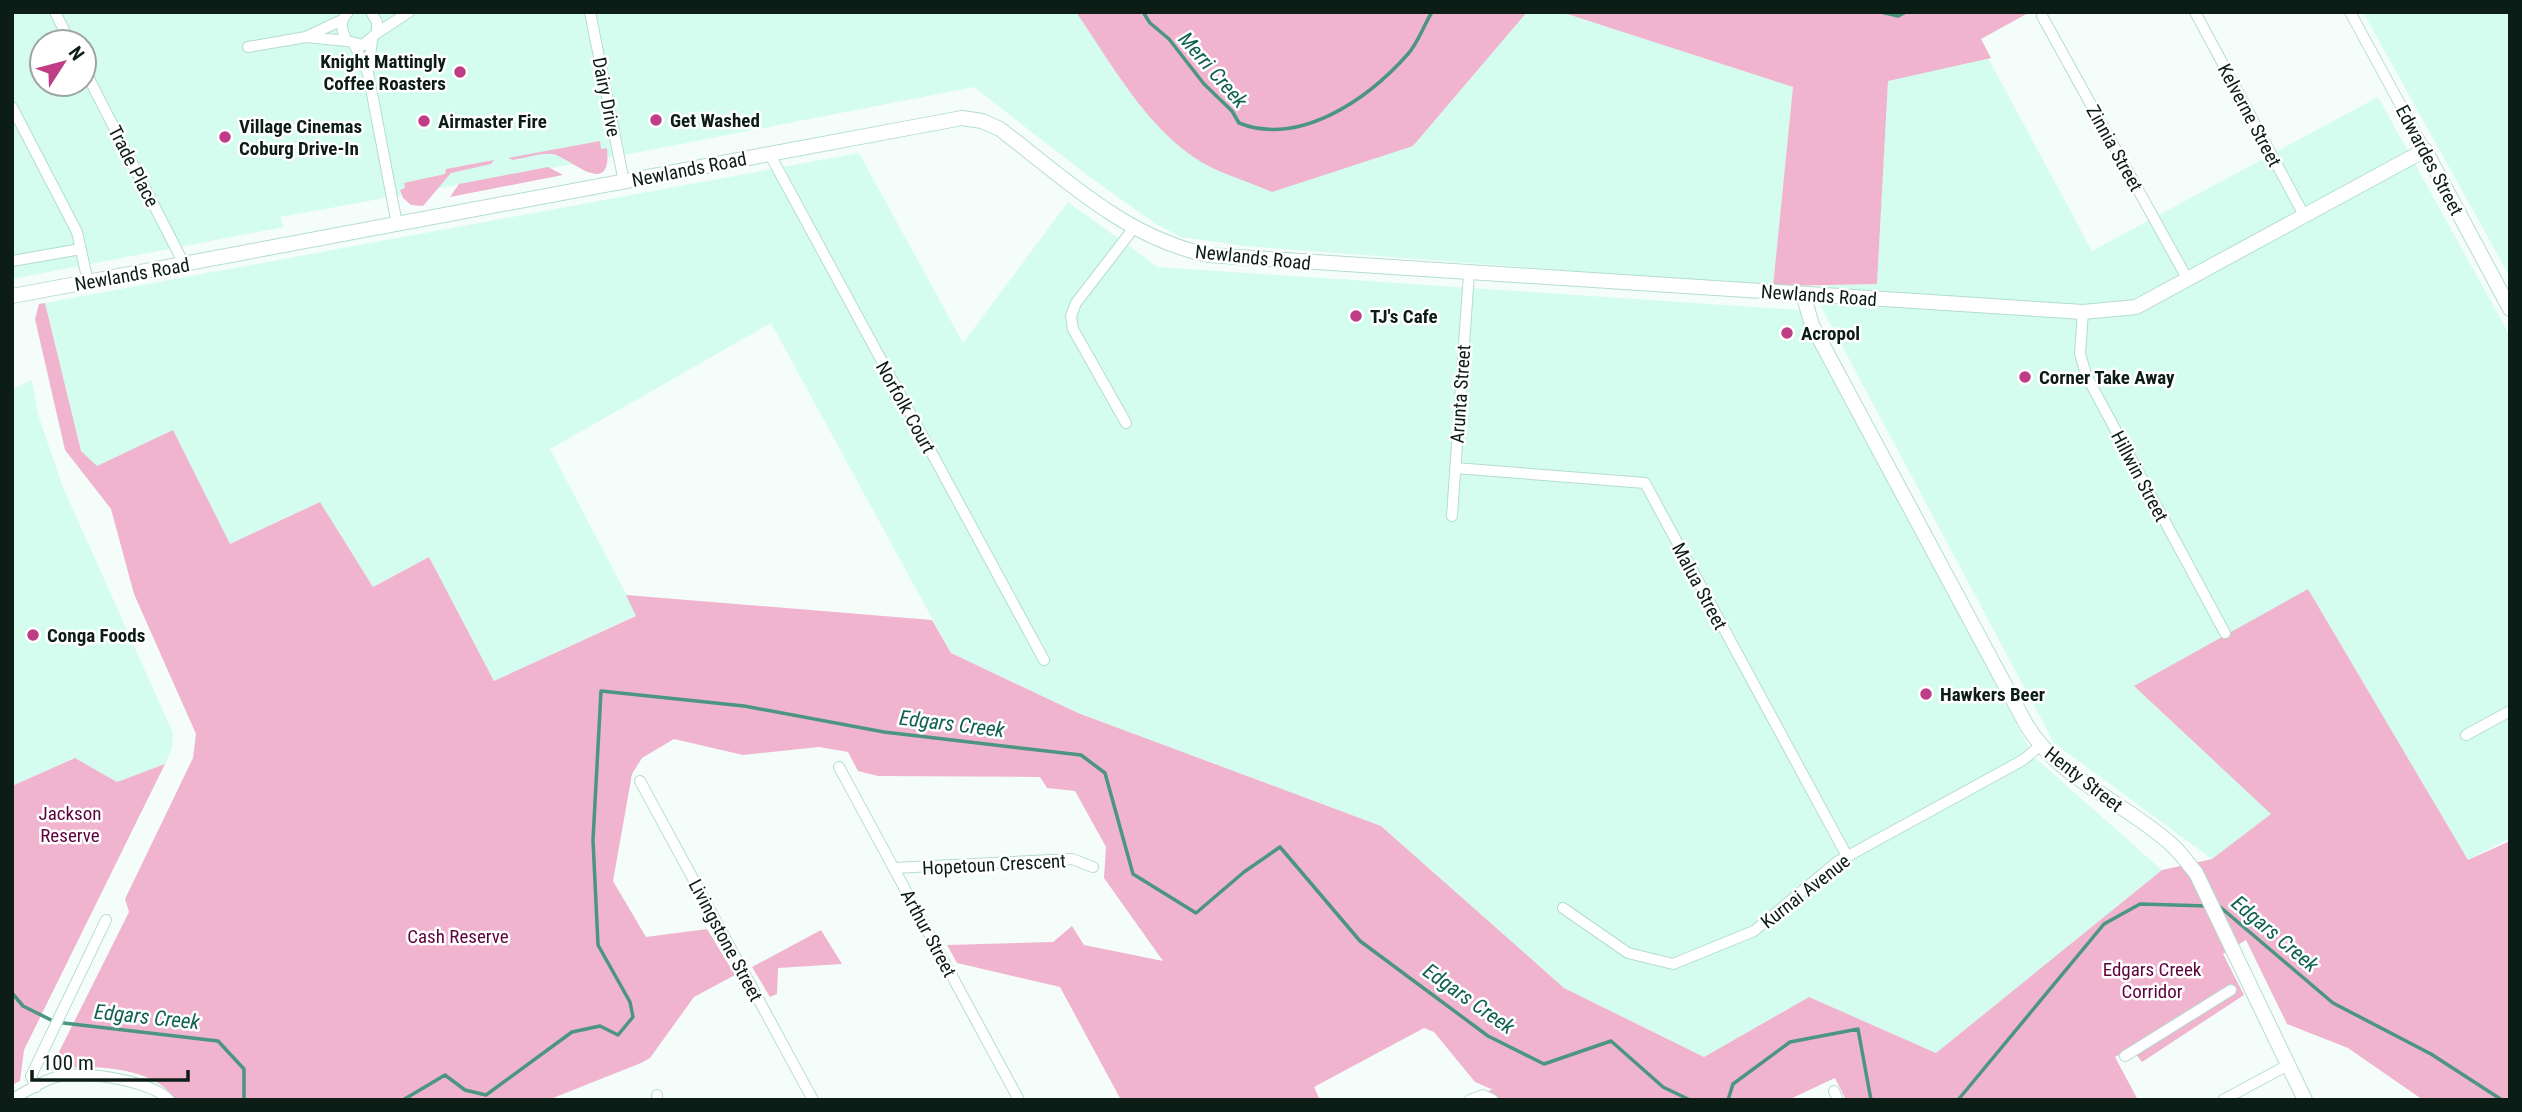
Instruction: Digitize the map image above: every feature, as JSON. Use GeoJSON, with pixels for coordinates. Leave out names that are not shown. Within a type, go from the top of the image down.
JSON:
{"type":"FeatureCollection","features":[{"type":"Feature","properties":{"kind":"street"},"geometry":{"type":"LineString","coordinates":[[55,12],[63,28]]}},
{"type":"Feature","properties":{"kind":"street"},"geometry":{"type":"LineString","coordinates":[[371,12],[379,12]]}},
{"type":"Feature","properties":{"kind":"street"},"geometry":{"type":"LineString","coordinates":[[371,12],[377,22],[369,74],[397,224]]}},
{"type":"Feature","properties":{"kind":"street"},"geometry":{"type":"LineString","coordinates":[[248,47],[306,37],[363,45],[409,12]]}},
{"type":"Feature","properties":{"kind":"street","name":"Dairy Drive"},"geometry":{"type":"LineString","coordinates":[[590,12],[624,182]]}},
{"type":"Feature","properties":{"kind":"street","name":"Kelverne Street"},"geometry":{"type":"LineString","coordinates":[[2195,12],[2305,217]]}},
{"type":"Feature","properties":{"kind":"street","name":"Edwardes Street"},"geometry":{"type":"LineString","coordinates":[[2350,12],[2510,309]]}},
{"type":"Feature","properties":{"kind":"street"},"geometry":{"type":"LineString","coordinates":[[346,14],[341,31],[369,74]]}},
{"type":"Feature","properties":{"kind":"street"},"geometry":{"type":"LineString","coordinates":[[306,37],[346,14]]}},
{"type":"Feature","properties":{"kind":"street","name":"Zinnia Street"},"geometry":{"type":"LineString","coordinates":[[2042,16],[2188,280]]}},
{"type":"Feature","properties":{"kind":"street","name":"Trade Place"},"geometry":{"type":"LineString","coordinates":[[98,96],[184,264]]}},
{"type":"Feature","properties":{"kind":"street"},"geometry":{"type":"LineString","coordinates":[[12,107],[77,232],[88,282]]}},
{"type":"Feature","properties":{"kind":"street","name":"Newlands Road"},"geometry":{"type":"LineString","coordinates":[[12,296],[962,118],[982,121],[1000,129],[1132,229],[1183,250],[1221,257],[2083,312],[2136,307],[2425,150]]}},
{"type":"Feature","properties":{"kind":"street","name":"Norfolk Court"},"geometry":{"type":"LineString","coordinates":[[769,153],[1044,660]]}},
{"type":"Feature","properties":{"kind":"street"},"geometry":{"type":"LineString","coordinates":[[1126,423],[1073,329],[1071,316],[1076,303],[1132,229]]}},
{"type":"Feature","properties":{"kind":"street"},"geometry":{"type":"LineString","coordinates":[[12,261],[81,249]]}},
{"type":"Feature","properties":{"kind":"street","name":"Arunta Street"},"geometry":{"type":"LineString","coordinates":[[1452,516],[1469,273]]}},
{"type":"Feature","properties":{"kind":"street","name":"Henty Street"},"geometry":{"type":"LineString","coordinates":[[1803,294],[1812,325],[2014,703],[2041,745],[2081,779],[2172,845],[2196,873],[2305,1100]]}},
{"type":"Feature","properties":{"kind":"street","name":"Hillwin Street"},"geometry":{"type":"LineString","coordinates":[[2083,312],[2080,353],[2086,375],[2225,633]]}},
{"type":"Feature","properties":{"kind":"street","name":"Malua Street"},"geometry":{"type":"LineString","coordinates":[[1455,468],[1645,483],[1847,856]]}},
{"type":"Feature","properties":{"kind":"street"},"geometry":{"type":"LineString","coordinates":[[2466,735],[2510,711]]}},
{"type":"Feature","properties":{"kind":"street","name":"Kurnai Avenue"},"geometry":{"type":"LineString","coordinates":[[1563,908],[1628,953],[1673,964],[1754,931],[1847,856],[2022,760],[2041,745]]}},
{"type":"Feature","properties":{"kind":"street","name":"Arthur Street"},"geometry":{"type":"LineString","coordinates":[[839,767],[1019,1100]]}},
{"type":"Feature","properties":{"kind":"street","name":"Livingstone Street"},"geometry":{"type":"LineString","coordinates":[[640,781],[813,1100]]}},
{"type":"Feature","properties":{"kind":"street","name":"Hopetoun Crescent"},"geometry":{"type":"LineString","coordinates":[[894,868],[1072,859],[1093,867]]}},
{"type":"Feature","properties":{"kind":"street"},"geometry":{"type":"LineString","coordinates":[[36,1087],[31,1076],[106,920]]}},
{"type":"Feature","properties":{"kind":"street"},"geometry":{"type":"LineString","coordinates":[[2125,1056],[2231,990]]}},
{"type":"Feature","properties":{"kind":"street"},"geometry":{"type":"LineString","coordinates":[[2223,1100],[2288,1065]]}},
{"type":"Feature","properties":{"kind":"street"},"geometry":{"type":"LineString","coordinates":[[12,1099],[54,1077],[78,1074],[155,1088],[169,1100]]}},
{"type":"Feature","properties":{"kind":"street"},"geometry":{"type":"LineString","coordinates":[[1470,1100],[1488,1097]]}},
{"type":"Feature","properties":{"kind":"shaded area"},"geometry":{"type":"Polygon","coordinates":[[[12,12],[1076,12],[1143,109],[1170,137],[1203,163],[1413,146],[1527,12],[1561,12],[1793,87],[1773,286],[1245,246],[1181,237],[1156,224],[1087,175],[974,87],[645,151],[280,217],[284,227],[12,279],[12,12]]]}},
{"type":"Feature","properties":{"kind":"shaded area"},"geometry":{"type":"Polygon","coordinates":[[[2363,12],[2510,12],[2510,277],[2363,12]]]}},
{"type":"Feature","properties":{"kind":"shaded area"},"geometry":{"type":"Polygon","coordinates":[[[1988,58],[2092,251],[2378,97],[2510,336],[2510,838],[2468,860],[2308,589],[2272,814],[2212,859],[2054,743],[1810,286],[1877,284],[1888,80],[1988,58]]]}},
{"type":"Feature","properties":{"kind":"shaded area"},"geometry":{"type":"Polygon","coordinates":[[[859,153],[963,343],[1068,202],[1158,267],[1800,310],[2033,756],[2162,870],[1936,1053],[1809,997],[1704,1057],[1564,988],[1381,826],[1078,713],[951,653],[771,323],[550,449],[637,615],[494,681],[429,557],[373,587],[320,502],[230,544],[173,430],[97,467],[81,451],[45,303],[859,153]]]}},
{"type":"Feature","properties":{"kind":"shaded area"},"geometry":{"type":"Polygon","coordinates":[[[32,380],[38,414],[62,485],[173,733],[172,748],[165,764],[117,782],[75,758],[12,786],[12,389],[32,380]]]}},
{"type":"Feature","properties":{"kind":"green space"},"geometry":{"type":"Polygon","coordinates":[[[1076,12],[1527,12],[1413,146],[1272,192],[1203,163],[1165,133],[1132,95],[1076,12]]]}},
{"type":"Feature","properties":{"kind":"green space"},"geometry":{"type":"Polygon","coordinates":[[[1561,12],[2030,12],[1981,39],[1991,58],[1888,81],[1877,284],[1773,286],[1793,87],[1561,12]]]}},
{"type":"Feature","properties":{"kind":"green space"},"geometry":{"type":"Polygon","coordinates":[[[600,141],[601,149],[607,148],[607,164],[603,172],[596,174],[552,154],[513,160],[508,158],[600,141]]]}},
{"type":"Feature","properties":{"kind":"green space"},"geometry":{"type":"Polygon","coordinates":[[[494,160],[491,164],[451,173],[423,206],[411,205],[403,198],[400,190],[405,188],[404,183],[445,174],[446,169],[494,160]]]}},
{"type":"Feature","properties":{"kind":"green space"},"geometry":{"type":"Polygon","coordinates":[[[548,167],[563,175],[450,197],[459,184],[548,167]]]}},
{"type":"Feature","properties":{"kind":"green space"},"geometry":{"type":"Polygon","coordinates":[[[45,303],[81,451],[97,466],[173,430],[230,544],[320,502],[373,587],[429,557],[494,681],[636,616],[626,595],[932,620],[951,653],[1078,713],[1381,826],[1564,988],[1704,1057],[1809,997],[1936,1053],[2162,870],[2212,859],[2271,814],[2134,686],[2308,589],[2468,860],[2510,841],[2510,1100],[2423,1100],[2348,1048],[2287,1024],[2246,940],[2223,954],[2244,995],[2142,1062],[2131,1048],[2115,1057],[2138,1100],[1846,1100],[1835,1078],[1788,1100],[1488,1100],[1483,1095],[1495,1087],[1491,1089],[1475,1082],[1434,1032],[1424,1028],[1314,1087],[1320,1100],[1121,1100],[1060,987],[957,963],[947,945],[1053,942],[1072,926],[1084,945],[1163,961],[1104,878],[1106,847],[1075,791],[1047,788],[1040,777],[878,776],[858,771],[848,752],[819,747],[743,755],[674,739],[642,758],[632,774],[613,881],[646,937],[707,929],[735,975],[694,997],[650,1058],[641,1063],[548,1100],[175,1100],[166,1088],[136,1074],[82,1067],[50,1070],[129,912],[125,899],[193,758],[196,734],[134,594],[111,509],[65,450],[35,319],[39,304],[45,303]]]}},
{"type":"Feature","properties":{"kind":"green space","name":"Jackson Reserve"},"geometry":{"type":"Polygon","coordinates":[[[75,758],[117,782],[165,764],[24,1050],[20,1081],[12,1085],[12,786],[75,758]]]}},
{"type":"Feature","properties":{"kind":"green space"},"geometry":{"type":"Polygon","coordinates":[[[821,930],[842,964],[778,968],[777,994],[770,997],[752,967],[821,930]]]}},
{"type":"Feature","properties":{"kind":"waterway","name":"Merri Creek"},"geometry":{"type":"LineString","coordinates":[[1143,12],[1150,23],[1169,39],[1204,84],[1232,111],[1239,123],[1262,129],[1286,129],[1309,124],[1353,102],[1392,71],[1408,54],[1432,12]]}},
{"type":"Feature","properties":{"kind":"waterway","name":"Merri Creek"},"geometry":{"type":"LineString","coordinates":[[1881,12],[1898,16],[1906,12]]}},
{"type":"Feature","properties":{"kind":"waterway","name":"Edgars Creek"},"geometry":{"type":"LineString","coordinates":[[403,1100],[445,1075],[465,1090],[486,1095],[572,1032],[600,1026],[618,1035],[633,1017],[630,1002],[598,945],[593,840],[601,691],[744,706],[884,732],[1081,755],[1105,773],[1133,874],[1196,913],[1244,872],[1280,847],[1360,941],[1488,1036],[1544,1064],[1611,1041],[1663,1087],[1690,1100]]}},
{"type":"Feature","properties":{"kind":"waterway","name":"Edgars Creek"},"geometry":{"type":"LineString","coordinates":[[1958,1100],[2104,924],[2140,904],[2208,906]]}},
{"type":"Feature","properties":{"kind":"waterway","name":"Edgars Creek"},"geometry":{"type":"LineString","coordinates":[[2219,906],[2333,1003],[2431,1054],[2502,1100]]}},
{"type":"Feature","properties":{"kind":"waterway","name":"Edgars Creek"},"geometry":{"type":"LineString","coordinates":[[12,993],[23,1006],[55,1022],[218,1041],[244,1069],[244,1100]]}},
{"type":"Feature","properties":{"kind":"waterway","name":"Edgars Creek"},"geometry":{"type":"LineString","coordinates":[[1728,1100],[1733,1084],[1790,1042],[1858,1029],[1871,1100]]}},
{"type":"Feature","properties":{"kind":"place","name":"Knight Mattingly Coffee Roasters"},"geometry":{"type":"Point","coordinates":[460,72]}},
{"type":"Feature","properties":{"kind":"place","name":"Get Washed"},"geometry":{"type":"Point","coordinates":[656,120]}},
{"type":"Feature","properties":{"kind":"place","name":"Airmaster Fire"},"geometry":{"type":"Point","coordinates":[424,121]}},
{"type":"Feature","properties":{"kind":"place","name":"Village Cinemas Coburg Drive-In"},"geometry":{"type":"Point","coordinates":[225,137]}},
{"type":"Feature","properties":{"kind":"place","name":"TJ's Cafe"},"geometry":{"type":"Point","coordinates":[1356,316]}},
{"type":"Feature","properties":{"kind":"place","name":"Acropol"},"geometry":{"type":"Point","coordinates":[1787,333]}},
{"type":"Feature","properties":{"kind":"place","name":"Corner Take Away"},"geometry":{"type":"Point","coordinates":[2025,377]}},
{"type":"Feature","properties":{"kind":"place","name":"Conga Foods"},"geometry":{"type":"Point","coordinates":[33,635]}},
{"type":"Feature","properties":{"kind":"place","name":"Hawkers Beer"},"geometry":{"type":"Point","coordinates":[1926,694]}},
{"type":"Feature","properties":{"kind":"park label","name":"Cash Reserve"},"geometry":{"type":"Point","coordinates":[458,936]}},
{"type":"Feature","properties":{"kind":"park label","name":"Edgars Creek Corridor"},"geometry":{"type":"Point","coordinates":[2152,980]}}]}
